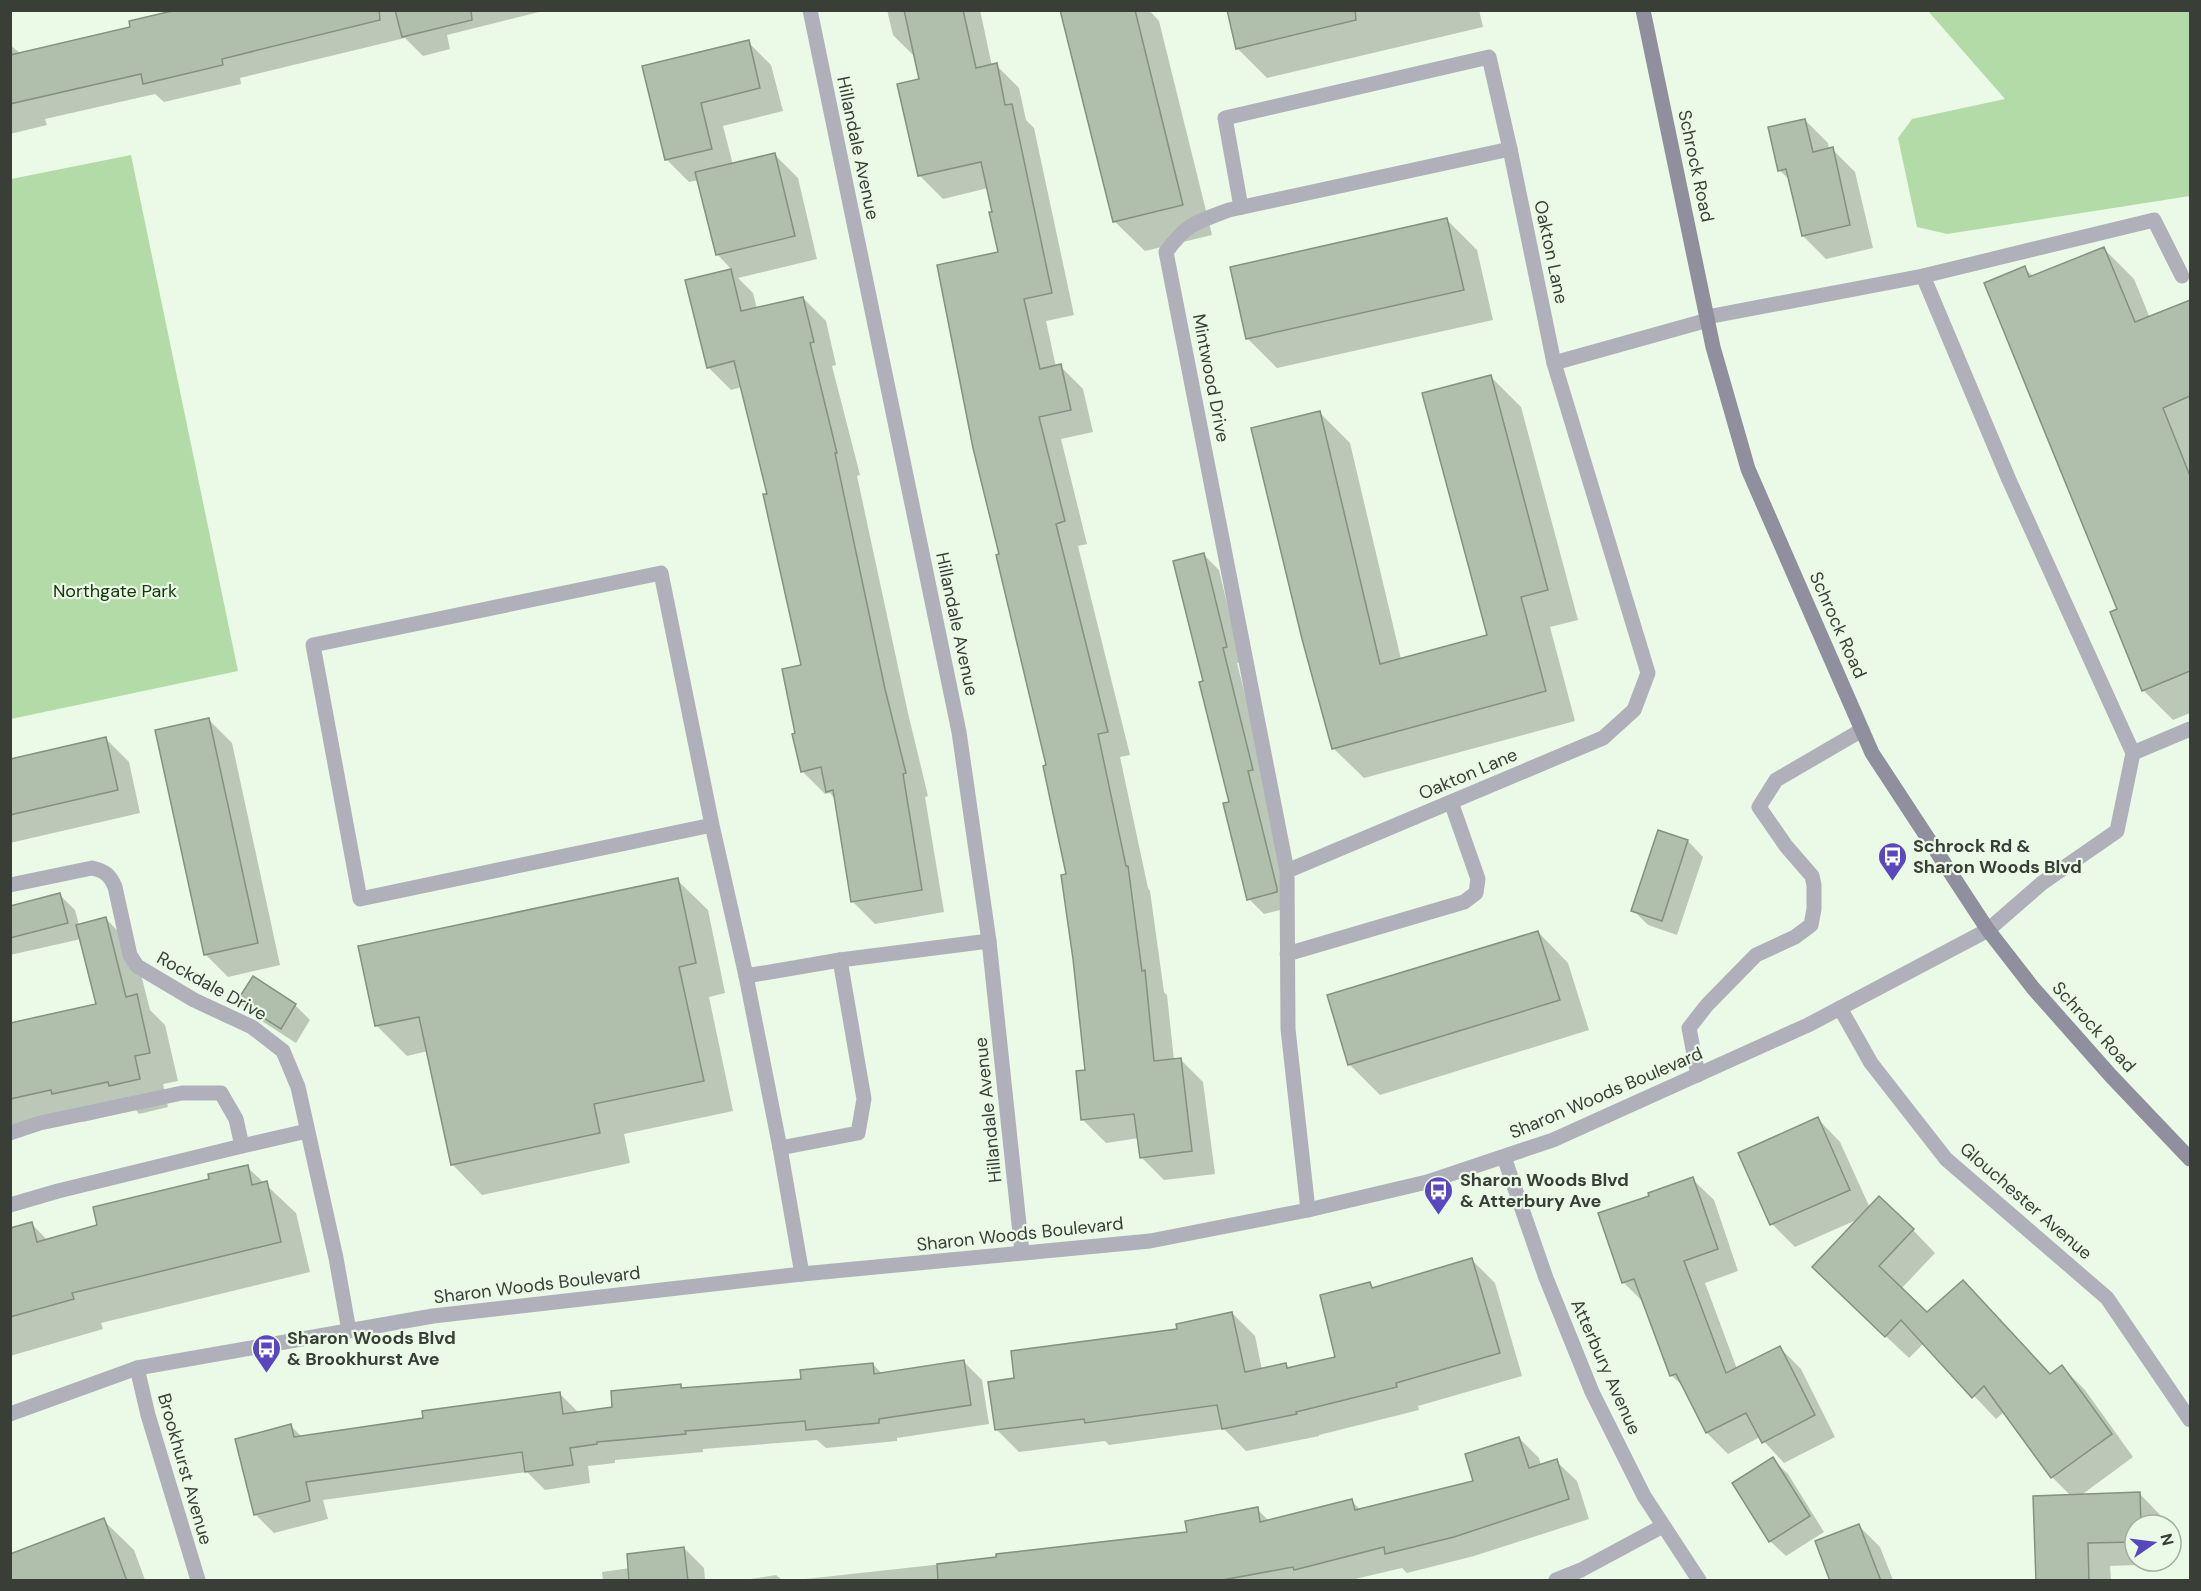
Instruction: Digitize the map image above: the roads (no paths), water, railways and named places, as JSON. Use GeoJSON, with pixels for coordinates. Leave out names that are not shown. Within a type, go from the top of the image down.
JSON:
{"type":"FeatureCollection","features":[{"type":"Feature","properties":{"kind":"main road","name":"Schrock Road"},"geometry":{"type":"LineString","coordinates":[[1643,10],[1713,347],[1748,469],[1872,753],[1988,930],[2040,997],[2190,1159]]}},
{"type":"Feature","properties":{"kind":"street","name":"Hillandale Avenue"},"geometry":{"type":"LineString","coordinates":[[810,10],[959,732],[989,941],[1022,1252]]}},
{"type":"Feature","properties":{"kind":"street","name":"Oakton Lane"},"geometry":{"type":"LineString","coordinates":[[1241,207],[1225,118],[1489,57],[1554,363],[1648,673],[1634,710],[1603,738],[1287,871]]}},
{"type":"Feature","properties":{"kind":"street","name":"Mintwood Drive"},"geometry":{"type":"LineString","coordinates":[[1287,871],[1166,252],[1180,233],[1196,222],[1229,210],[1510,149]]}},
{"type":"Feature","properties":{"kind":"street"},"geometry":{"type":"LineString","coordinates":[[1554,363],[1708,319],[1923,276],[2154,220],[2182,276]]}},
{"type":"Feature","properties":{"kind":"street"},"geometry":{"type":"LineString","coordinates":[[1923,276],[2009,480],[2133,753],[2190,729]]}},
{"type":"Feature","properties":{"kind":"street"},"geometry":{"type":"LineString","coordinates":[[712,825],[360,899],[313,645],[661,573],[712,825],[746,976],[802,1274]]}},
{"type":"Feature","properties":{"kind":"street"},"geometry":{"type":"LineString","coordinates":[[1698,1075],[1689,1028],[1707,1005],[1756,955],[1795,937],[1811,925],[1814,909],[1812,876],[1786,846],[1759,807],[1776,780],[1863,730]]}},
{"type":"Feature","properties":{"kind":"street","name":"Sharon Woods Boulevard"},"geometry":{"type":"LineString","coordinates":[[10,1414],[137,1368],[433,1316],[802,1274],[1150,1241],[1308,1210],[1427,1182],[1553,1140],[1698,1075],[1840,1008],[1988,930],[2042,883],[2117,831],[2133,753]]}},
{"type":"Feature","properties":{"kind":"street"},"geometry":{"type":"LineString","coordinates":[[1287,954],[1464,902],[1476,893],[1478,879],[1451,802]]}},
{"type":"Feature","properties":{"kind":"street","name":"Rockdale Drive"},"geometry":{"type":"LineString","coordinates":[[10,885],[92,868],[102,870],[111,877],[121,909],[130,955],[137,966],[194,1000],[252,1027],[283,1051],[297,1087],[308,1131],[336,1258],[349,1331]]}},
{"type":"Feature","properties":{"kind":"street"},"geometry":{"type":"LineString","coordinates":[[1287,871],[1288,1029],[1308,1210]]}},
{"type":"Feature","properties":{"kind":"street"},"geometry":{"type":"LineString","coordinates":[[746,976],[840,960],[989,941]]}},
{"type":"Feature","properties":{"kind":"street"},"geometry":{"type":"LineString","coordinates":[[780,1148],[858,1133],[864,1099],[840,960]]}},
{"type":"Feature","properties":{"kind":"street","name":"Glouchester Avenue"},"geometry":{"type":"LineString","coordinates":[[1840,1008],[1871,1063],[1946,1159],[2107,1298],[2190,1420]]}},
{"type":"Feature","properties":{"kind":"street"},"geometry":{"type":"LineString","coordinates":[[10,1133],[40,1123],[182,1093],[221,1093],[236,1119],[242,1146]]}},
{"type":"Feature","properties":{"kind":"street"},"geometry":{"type":"LineString","coordinates":[[10,1205],[58,1191],[308,1131]]}},
{"type":"Feature","properties":{"kind":"street","name":"Atterbury Avenue"},"geometry":{"type":"LineString","coordinates":[[1504,1157],[1546,1278],[1592,1392],[1644,1496],[1699,1581]]}},
{"type":"Feature","properties":{"kind":"street","name":"Brookhurst Avenue"},"geometry":{"type":"LineString","coordinates":[[137,1368],[148,1415],[198,1581]]}},
{"type":"Feature","properties":{"kind":"street"},"geometry":{"type":"LineString","coordinates":[[1556,1581],[1663,1526]]}},
{"type":"Feature","properties":{"kind":"place","name":"Schrock Rd & Sharon Woods Blvd"},"geometry":{"type":"Point","coordinates":[1892,882]}},
{"type":"Feature","properties":{"kind":"place","name":"Sharon Woods Blvd & Atterbury Ave"},"geometry":{"type":"Point","coordinates":[1439,1216]}},
{"type":"Feature","properties":{"kind":"place","name":"Sharon Woods Blvd & Brookhurst Ave"},"geometry":{"type":"Point","coordinates":[266,1374]}},
{"type":"Feature","properties":{"kind":"park label","name":"Northgate Park"},"geometry":{"type":"Point","coordinates":[115,591]}}]}
